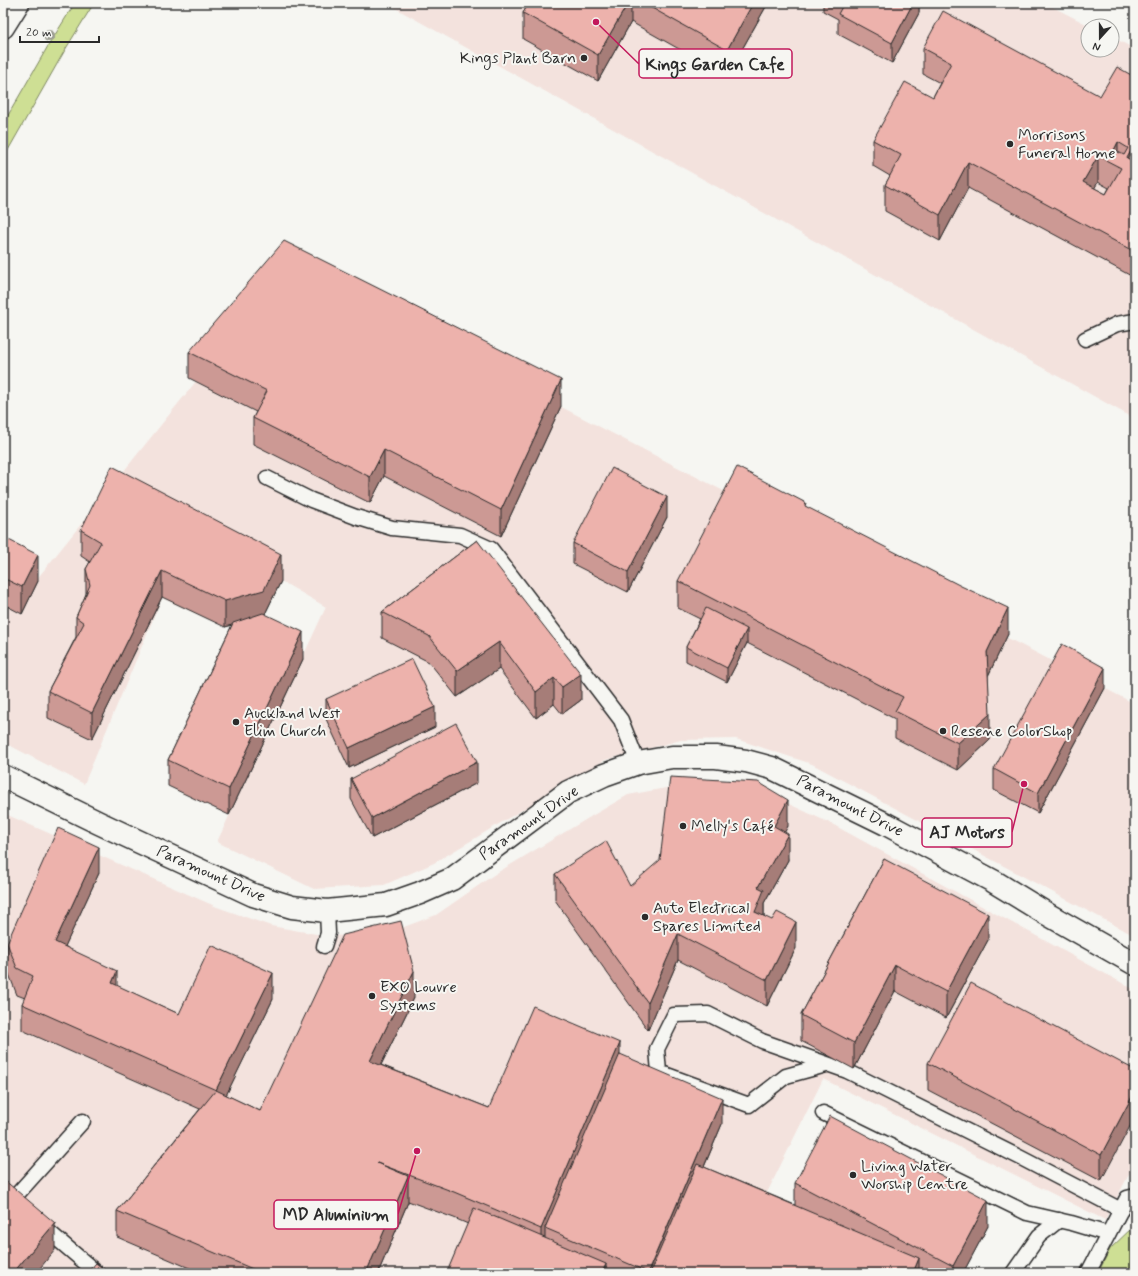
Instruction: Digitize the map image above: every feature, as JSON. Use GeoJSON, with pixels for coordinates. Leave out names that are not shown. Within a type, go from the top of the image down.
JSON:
{"type":"FeatureCollection","features":[{"type":"Feature","properties":{"kind":"street"},"geometry":{"type":"LineString","coordinates":[[3,27],[18,3]]}},
{"type":"Feature","properties":{"kind":"street","name":"Paramount Drive"},"geometry":{"type":"LineString","coordinates":[[3,776],[167,856],[253,894],[292,907],[327,911],[386,905],[420,893],[452,879],[568,792],[604,775],[638,764],[672,757],[716,757],[746,761],[772,768],[886,824],[993,881],[1047,914],[1135,964]]}},
{"type":"Feature","properties":{"kind":"lane"},"geometry":{"type":"LineString","coordinates":[[1085,339],[1117,324],[1135,321]]}},
{"type":"Feature","properties":{"kind":"lane"},"geometry":{"type":"LineString","coordinates":[[267,478],[312,500],[356,518],[392,528],[460,535],[491,549],[621,720],[638,764]]}},
{"type":"Feature","properties":{"kind":"lane"},"geometry":{"type":"LineString","coordinates":[[324,946],[328,933],[327,911]]}},
{"type":"Feature","properties":{"kind":"lane"},"geometry":{"type":"LineString","coordinates":[[826,1065],[786,1076],[750,1105],[659,1072],[657,1049],[674,1014],[708,1014],[762,1041],[826,1065],[847,1071],[1121,1210]]}},
{"type":"Feature","properties":{"kind":"lane"},"geometry":{"type":"LineString","coordinates":[[824,1113],[1028,1213],[1108,1234]]}},
{"type":"Feature","properties":{"kind":"lane"},"geometry":{"type":"LineString","coordinates":[[83,1121],[8,1196],[97,1273]]}},
{"type":"Feature","properties":{"kind":"lane"},"geometry":{"type":"LineString","coordinates":[[1088,1273],[1127,1198],[1135,1196]]}},
{"type":"Feature","properties":{"kind":"lane"},"geometry":{"type":"LineString","coordinates":[[1013,1273],[1039,1236],[1059,1220]]}},
{"type":"Feature","properties":{"kind":"shaded area"},"geometry":{"type":"Polygon","coordinates":[[[386,3],[1045,3],[1080,21],[1080,58],[1120,58],[1120,41],[1135,49],[1135,419],[386,3]]]}},
{"type":"Feature","properties":{"kind":"shaded area"},"geometry":{"type":"Polygon","coordinates":[[[289,266],[1135,704],[1135,936],[812,764],[736,739],[681,740],[605,760],[434,863],[384,885],[314,889],[217,842],[326,607],[281,581],[264,616],[225,627],[162,598],[84,784],[3,742],[3,571],[32,585],[289,266]]]}},
{"type":"Feature","properties":{"kind":"shaded area"},"geometry":{"type":"Polygon","coordinates":[[[693,783],[761,791],[832,824],[1135,990],[1135,1163],[1105,1220],[823,1079],[761,1205],[901,1273],[3,1273],[3,813],[217,907],[271,926],[328,936],[385,934],[436,915],[495,874],[628,795],[693,783]]]}},
{"type":"Feature","properties":{"kind":"green space"},"geometry":{"type":"Polygon","coordinates":[[[75,3],[94,3],[65,50],[3,159],[3,124],[48,46],[75,3]]]}},
{"type":"Feature","properties":{"kind":"green space"},"geometry":{"type":"Polygon","coordinates":[[[1135,1225],[1135,1265],[1131,1273],[1098,1273],[1110,1249],[1135,1225]]]}},
{"type":"Feature","properties":{"kind":"building"},"geometry":{"type":"Polygon","coordinates":[[[529,3],[628,3],[598,55],[523,13],[529,3]]]}},
{"type":"Feature","properties":{"kind":"building"},"geometry":{"type":"Polygon","coordinates":[[[643,3],[753,3],[727,50],[643,3]]]}},
{"type":"Feature","properties":{"kind":"building"},"geometry":{"type":"Polygon","coordinates":[[[844,3],[913,3],[892,43],[838,14],[844,3]]]}},
{"type":"Feature","properties":{"kind":"building","name":"Morrisons Funeral Home"},"geometry":{"type":"Polygon","coordinates":[[[943,11],[1100,96],[1117,67],[1133,76],[1135,73],[1135,150],[1132,149],[1127,158],[1135,162],[1135,252],[968,162],[940,215],[885,185],[901,155],[873,140],[905,82],[933,97],[951,63],[923,48],[943,11]],[[1118,142],[1114,150],[1124,155],[1128,148],[1118,142]],[[1098,156],[1083,182],[1106,194],[1121,168],[1098,156]]]}},
{"type":"Feature","properties":{"kind":"building"},"geometry":{"type":"Polygon","coordinates":[[[284,241],[561,380],[501,510],[384,450],[370,477],[253,418],[267,391],[189,352],[284,241]]]}},
{"type":"Feature","properties":{"kind":"building"},"geometry":{"type":"Polygon","coordinates":[[[112,466],[281,554],[264,590],[225,601],[162,571],[92,713],[48,691],[84,623],[76,617],[90,585],[86,569],[101,542],[81,530],[112,466]]]}},
{"type":"Feature","properties":{"kind":"building"},"geometry":{"type":"Polygon","coordinates":[[[737,467],[806,503],[805,506],[961,586],[1008,608],[987,652],[990,714],[958,743],[895,711],[903,697],[678,581],[737,467]]]}},
{"type":"Feature","properties":{"kind":"building"},"geometry":{"type":"Polygon","coordinates":[[[612,468],[667,497],[628,572],[573,543],[612,468]]]}},
{"type":"Feature","properties":{"kind":"building"},"geometry":{"type":"Polygon","coordinates":[[[3,537],[38,555],[22,587],[3,578],[3,537]]]}},
{"type":"Feature","properties":{"kind":"building"},"geometry":{"type":"Polygon","coordinates":[[[477,540],[581,674],[562,687],[554,678],[536,692],[499,642],[457,671],[429,636],[382,612],[477,540]]]}},
{"type":"Feature","properties":{"kind":"building"},"geometry":{"type":"Polygon","coordinates":[[[706,608],[747,629],[727,668],[686,647],[706,608]]]}},
{"type":"Feature","properties":{"kind":"building","name":"Auckland West Elim Church"},"geometry":{"type":"Polygon","coordinates":[[[263,613],[303,632],[229,789],[168,760],[233,623],[263,613]]]}},
{"type":"Feature","properties":{"kind":"building"},"geometry":{"type":"Polygon","coordinates":[[[1062,644],[1105,668],[1038,793],[994,769],[1062,644]]]}},
{"type":"Feature","properties":{"kind":"building"},"geometry":{"type":"Polygon","coordinates":[[[412,659],[435,707],[349,748],[326,699],[412,659]]]}},
{"type":"Feature","properties":{"kind":"building"},"geometry":{"type":"Polygon","coordinates":[[[456,723],[477,762],[372,818],[351,779],[456,723]]]}},
{"type":"Feature","properties":{"kind":"building"},"geometry":{"type":"Polygon","coordinates":[[[670,777],[758,782],[788,800],[774,826],[788,834],[758,887],[764,890],[755,912],[772,920],[777,912],[796,922],[767,980],[678,934],[648,1003],[555,874],[606,841],[630,886],[660,860],[670,777]]]}},
{"type":"Feature","properties":{"kind":"building"},"geometry":{"type":"Polygon","coordinates":[[[58,828],[99,847],[55,942],[117,971],[112,983],[179,1014],[211,945],[273,973],[216,1090],[22,1004],[33,976],[17,968],[7,943],[58,828]]]}},
{"type":"Feature","properties":{"kind":"building"},"geometry":{"type":"Polygon","coordinates":[[[884,859],[988,914],[946,992],[895,965],[854,1043],[801,1015],[884,859]]]}},
{"type":"Feature","properties":{"kind":"building"},"geometry":{"type":"Polygon","coordinates":[[[401,921],[414,971],[370,1061],[489,1108],[533,1006],[620,1043],[541,1229],[454,1192],[377,1163],[408,1176],[366,1273],[262,1273],[117,1211],[216,1090],[260,1111],[343,935],[401,921]]]}},
{"type":"Feature","properties":{"kind":"building"},"geometry":{"type":"Polygon","coordinates":[[[971,983],[1135,1070],[1135,1091],[1101,1155],[928,1063],[971,983]]]}},
{"type":"Feature","properties":{"kind":"building"},"geometry":{"type":"Polygon","coordinates":[[[620,1054],[722,1098],[648,1272],[545,1228],[620,1054]]]}},
{"type":"Feature","properties":{"kind":"building","name":"Living Water Worship Centre"},"geometry":{"type":"Polygon","coordinates":[[[830,1116],[988,1200],[953,1266],[795,1183],[830,1116]]]}},
{"type":"Feature","properties":{"kind":"building"},"geometry":{"type":"Polygon","coordinates":[[[697,1164],[919,1258],[913,1273],[650,1273],[697,1164]]]}},
{"type":"Feature","properties":{"kind":"building"},"geometry":{"type":"Polygon","coordinates":[[[3,1179],[55,1223],[13,1273],[3,1273],[3,1179]]]}},
{"type":"Feature","properties":{"kind":"building"},"geometry":{"type":"Polygon","coordinates":[[[474,1208],[606,1264],[602,1273],[447,1272],[474,1208]]]}},
{"type":"Feature","properties":{"kind":"building"},"geometry":{"type":"Polygon","coordinates":[[[96,1263],[108,1273],[87,1273],[96,1263]]]}},
{"type":"Feature","properties":{"kind":"place","name":"Kings Garden Cafe"},"geometry":{"type":"Point","coordinates":[596,22]}},
{"type":"Feature","properties":{"kind":"place","name":"Kings Plant Barn"},"geometry":{"type":"Point","coordinates":[584,58]}},
{"type":"Feature","properties":{"kind":"place","name":"Morrisons Funeral Home"},"geometry":{"type":"Point","coordinates":[1010,144]}},
{"type":"Feature","properties":{"kind":"place","name":"Auckland West Elim Church"},"geometry":{"type":"Point","coordinates":[236,722]}},
{"type":"Feature","properties":{"kind":"place","name":"Resene ColorShop"},"geometry":{"type":"Point","coordinates":[943,731]}},
{"type":"Feature","properties":{"kind":"place","name":"AJ Motors"},"geometry":{"type":"Point","coordinates":[1024,784]}},
{"type":"Feature","properties":{"kind":"place","name":"Melly's Café"},"geometry":{"type":"Point","coordinates":[683,826]}},
{"type":"Feature","properties":{"kind":"place","name":"Auto Electrical Spares Limited"},"geometry":{"type":"Point","coordinates":[645,917]}},
{"type":"Feature","properties":{"kind":"place","name":"EXO Louvre Systems"},"geometry":{"type":"Point","coordinates":[372,996]}},
{"type":"Feature","properties":{"kind":"place","name":"MD Aluminium"},"geometry":{"type":"Point","coordinates":[417,1151]}},
{"type":"Feature","properties":{"kind":"place","name":"Living Water Worship Centre"},"geometry":{"type":"Point","coordinates":[853,1175]}}]}
